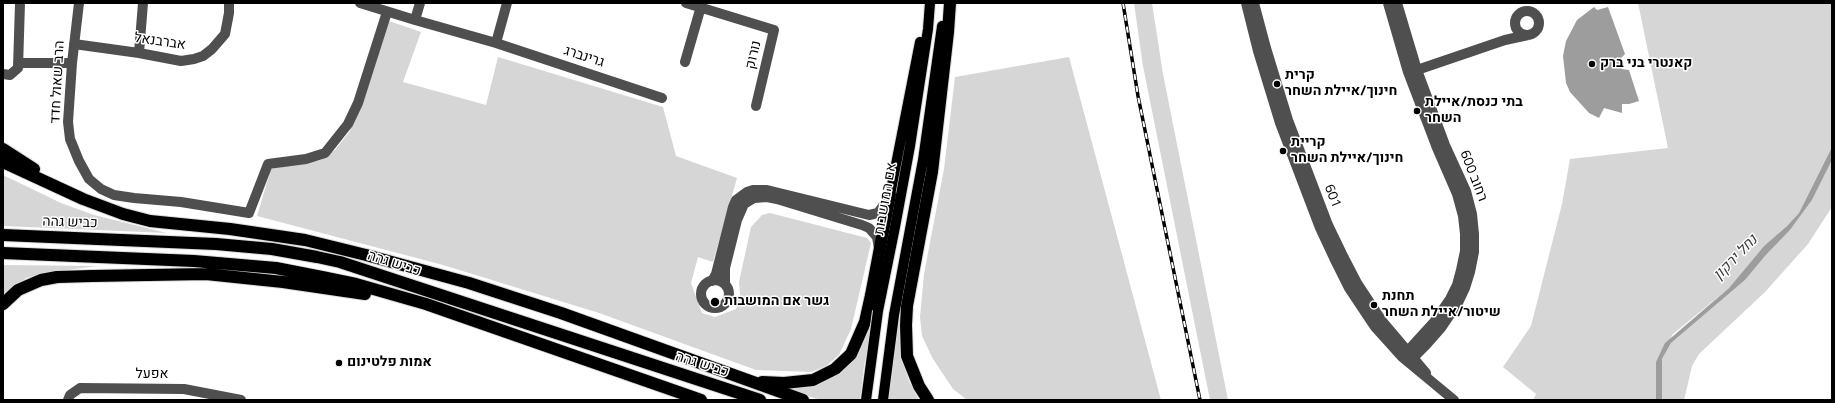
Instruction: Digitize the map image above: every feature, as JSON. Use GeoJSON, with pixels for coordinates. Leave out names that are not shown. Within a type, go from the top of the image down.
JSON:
{"type":"FeatureCollection","features":[{"type":"Feature","properties":{"kind":"highway"},"geometry":{"type":"LineString","coordinates":[[928,400],[916,381],[907,356],[907,306],[932,172],[950,3]]}},
{"type":"Feature","properties":{"kind":"highway"},"geometry":{"type":"LineString","coordinates":[[3,149],[66,191]]}},
{"type":"Feature","properties":{"kind":"highway"},"geometry":{"type":"LineString","coordinates":[[3,162],[105,208],[150,221],[230,229],[305,240],[414,267],[561,313],[803,400]]}},
{"type":"Feature","properties":{"kind":"highway"},"geometry":{"type":"LineString","coordinates":[[749,380],[770,383],[813,380],[823,376],[844,362],[852,354],[865,322],[890,195]]}},
{"type":"Feature","properties":{"kind":"highway","name":"כביש גהה"},"geometry":{"type":"LineString","coordinates":[[7,235],[216,244],[272,249],[340,262],[760,400]]}},
{"type":"Feature","properties":{"kind":"highway","name":"כביש גהה"},"geometry":{"type":"LineString","coordinates":[[7,253],[194,261],[276,268],[356,284],[435,307],[701,400]]}},
{"type":"Feature","properties":{"kind":"highway"},"geometry":{"type":"LineString","coordinates":[[3,304],[18,290],[28,285],[57,277],[206,274],[330,288],[435,307]]}},
{"type":"Feature","properties":{"kind":"main road","name":"אם המושבות"},"geometry":{"type":"LineString","coordinates":[[883,400],[894,315],[924,153],[942,34],[944,3]]}},
{"type":"Feature","properties":{"kind":"main road","name":"אם המושבות"},"geometry":{"type":"LineString","coordinates":[[866,400],[878,311],[920,82],[929,5]]}},
{"type":"Feature","properties":{"kind":"main road"},"geometry":{"type":"LineString","coordinates":[[890,195],[918,49],[929,5]]}},
{"type":"Feature","properties":{"kind":"street"},"geometry":{"type":"LineString","coordinates":[[3,74],[10,75],[18,68],[20,3]]}},
{"type":"Feature","properties":{"kind":"street","name":"הרב שאול חדד"},"geometry":{"type":"LineString","coordinates":[[79,3],[72,63],[68,122],[70,139],[78,161],[89,179],[101,189],[114,195],[181,202],[249,213],[268,164],[306,159],[325,153],[348,124],[358,103],[387,12]]}},
{"type":"Feature","properties":{"kind":"street"},"geometry":{"type":"LineString","coordinates":[[139,53],[143,3]]}},
{"type":"Feature","properties":{"kind":"street","name":"אברבנאל"},"geometry":{"type":"LineString","coordinates":[[74,44],[139,53],[181,61],[203,56],[212,49],[225,34],[229,14],[229,3]]}},
{"type":"Feature","properties":{"kind":"street","name":"גרינברג"},"geometry":{"type":"LineString","coordinates":[[360,3],[496,43],[662,98]]}},
{"type":"Feature","properties":{"kind":"street"},"geometry":{"type":"LineString","coordinates":[[415,20],[420,3]]}},
{"type":"Feature","properties":{"kind":"street"},"geometry":{"type":"LineString","coordinates":[[496,43],[507,3]]}},
{"type":"Feature","properties":{"kind":"street","name":"נורוק"},"geometry":{"type":"LineString","coordinates":[[686,3],[701,5],[774,30],[756,106]]}},
{"type":"Feature","properties":{"kind":"street","name":"601"},"geometry":{"type":"LineString","coordinates":[[1246,3],[1258,51],[1280,123],[1320,228],[1349,288],[1375,326],[1407,355]]}},
{"type":"Feature","properties":{"kind":"street","name":"601"},"geometry":{"type":"LineString","coordinates":[[1254,3],[1288,120],[1328,224],[1357,283],[1407,355]]}},
{"type":"Feature","properties":{"kind":"street","name":"רחוב 600"},"geometry":{"type":"LineString","coordinates":[[1388,3],[1408,72],[1432,135],[1457,194],[1463,216],[1465,234],[1465,251],[1457,285],[1422,342]]}},
{"type":"Feature","properties":{"kind":"street","name":"רחוב 600"},"geometry":{"type":"LineString","coordinates":[[1397,3],[1417,70],[1443,138],[1466,190],[1472,214],[1474,234],[1474,252],[1465,288],[1450,315],[1407,355]]}},
{"type":"Feature","properties":{"kind":"street"},"geometry":{"type":"LineString","coordinates":[[685,62],[701,5]]}},
{"type":"Feature","properties":{"kind":"street"},"geometry":{"type":"LineString","coordinates":[[1417,70],[1505,40],[1535,32],[1538,25],[1538,17],[1528,10],[1520,12],[1515,18],[1515,25],[1511,35],[1505,40]]}},
{"type":"Feature","properties":{"kind":"street"},"geometry":{"type":"LineString","coordinates":[[1515,25],[1520,33],[1528,35]]}},
{"type":"Feature","properties":{"kind":"street"},"geometry":{"type":"LineString","coordinates":[[18,63],[72,63]]}},
{"type":"Feature","properties":{"kind":"street"},"geometry":{"type":"LineString","coordinates":[[712,281],[716,274],[733,207],[736,200],[747,192],[753,190],[767,190],[869,215],[878,213],[883,209],[890,195]]}},
{"type":"Feature","properties":{"kind":"street"},"geometry":{"type":"LineString","coordinates":[[724,284],[725,268],[737,220],[744,204],[754,198],[767,197],[778,199],[869,228],[877,237],[879,254]]}},
{"type":"Feature","properties":{"kind":"street"},"geometry":{"type":"LineString","coordinates":[[716,280],[724,284],[729,291],[728,300],[722,307],[714,309],[706,305],[701,298],[702,289],[705,285],[716,280]]}},
{"type":"Feature","properties":{"kind":"street"},"geometry":{"type":"LineString","coordinates":[[1398,340],[1422,342],[1422,367]]}},
{"type":"Feature","properties":{"kind":"street"},"geometry":{"type":"LineString","coordinates":[[1407,355],[1422,367],[1430,380]]}},
{"type":"Feature","properties":{"kind":"street"},"geometry":{"type":"LineString","coordinates":[[1407,355],[1418,372],[1454,400]]}},
{"type":"Feature","properties":{"kind":"street","name":"אפעל"},"geometry":{"type":"LineString","coordinates":[[68,400],[70,395],[80,388],[184,389],[241,400]]}},
{"type":"Feature","properties":{"kind":"shaded area"},"geometry":{"type":"Polygon","coordinates":[[[1134,3],[1152,3],[1163,74],[1228,400],[1210,400],[1143,66],[1134,3]]]}},
{"type":"Feature","properties":{"kind":"shaded area"},"geometry":{"type":"Polygon","coordinates":[[[1638,3],[1832,3],[1832,147],[1799,213],[1787,226],[1764,246],[1729,288],[1673,334],[1656,362],[1656,400],[1533,400],[1536,394],[1503,367],[1531,326],[1562,204],[1570,159],[1668,148],[1638,3]]]}},
{"type":"Feature","properties":{"kind":"shaded area","name":"קאנטרי בני ברק"},"geometry":{"type":"Polygon","coordinates":[[[1594,7],[1597,10],[1608,7],[1625,54],[1620,59],[1620,66],[1622,69],[1629,70],[1639,101],[1629,104],[1622,104],[1622,113],[1604,108],[1599,118],[1589,113],[1570,92],[1566,83],[1563,56],[1566,41],[1577,20],[1594,7]]]}},
{"type":"Feature","properties":{"kind":"shaded area"},"geometry":{"type":"Polygon","coordinates":[[[389,21],[421,32],[403,82],[486,105],[498,57],[663,107],[676,156],[737,178],[713,262],[698,257],[691,283],[702,313],[715,317],[736,309],[740,294],[739,282],[751,227],[762,215],[770,213],[867,238],[871,243],[851,329],[839,355],[826,366],[811,372],[756,370],[599,313],[443,265],[257,216],[271,169],[320,160],[335,150],[350,131],[389,21]]]}},
{"type":"Feature","properties":{"kind":"shaded area"},"geometry":{"type":"Polygon","coordinates":[[[1069,57],[1161,400],[967,400],[953,389],[933,359],[922,336],[920,317],[924,274],[944,169],[955,77],[1069,57]]]}},
{"type":"Feature","properties":{"kind":"shaded area"},"geometry":{"type":"Polygon","coordinates":[[[1832,147],[1832,160],[1812,200],[1790,230],[1745,280],[1671,343],[1662,359],[1662,400],[1656,400],[1656,362],[1665,343],[1729,288],[1764,246],[1787,226],[1799,213],[1832,147]]]}},
{"type":"Feature","properties":{"kind":"shaded area"},"geometry":{"type":"Polygon","coordinates":[[[1832,160],[1832,207],[1808,244],[1765,292],[1699,354],[1692,366],[1684,400],[1662,400],[1662,359],[1671,343],[1745,280],[1790,230],[1812,200],[1832,160]]]}},
{"type":"Feature","properties":{"kind":"shaded area"},"geometry":{"type":"Polygon","coordinates":[[[3,175],[61,203],[94,215],[167,233],[3,226],[3,175]]]}},
{"type":"Feature","properties":{"kind":"shaded area"},"geometry":{"type":"Polygon","coordinates":[[[3,265],[97,266],[45,273],[26,278],[3,296],[3,265]]]}},
{"type":"Feature","properties":{"kind":"shaded area"},"geometry":{"type":"Polygon","coordinates":[[[899,305],[904,310],[903,354],[905,369],[909,381],[919,400],[886,400],[899,305]]]}},
{"type":"Feature","properties":{"kind":"shaded area"},"geometry":{"type":"Polygon","coordinates":[[[866,323],[873,325],[864,366],[860,400],[822,400],[785,390],[788,385],[831,377],[866,323]]]}},
{"type":"Feature","properties":{"kind":"railway"},"geometry":{"type":"LineString","coordinates":[[1123,3],[1138,96],[1200,400]]}},
{"type":"Feature","properties":{"kind":"place","name":"קאנטרי בני ברק"},"geometry":{"type":"Point","coordinates":[1592,64]}},
{"type":"Feature","properties":{"kind":"place","name":"קרית חינוך/איילת השחר"},"geometry":{"type":"Point","coordinates":[1277,84]}},
{"type":"Feature","properties":{"kind":"place","name":"בתי כנסת/איילת השחר"},"geometry":{"type":"Point","coordinates":[1417,111]}},
{"type":"Feature","properties":{"kind":"place","name":"קריית חינוך/איילת השחר"},"geometry":{"type":"Point","coordinates":[1283,151]}},
{"type":"Feature","properties":{"kind":"place","name":"גשר אם המושבות"},"geometry":{"type":"Point","coordinates":[715,302]}},
{"type":"Feature","properties":{"kind":"place","name":"תחנת שיטור/איילת השחר"},"geometry":{"type":"Point","coordinates":[1374,305]}},
{"type":"Feature","properties":{"kind":"place","name":"אמות פלטינום"},"geometry":{"type":"Point","coordinates":[339,363]}},
{"type":"Feature","properties":{"kind":"water label","name":"נחל ירקון"},"geometry":{"type":"Point","coordinates":[1736,258]}}]}
